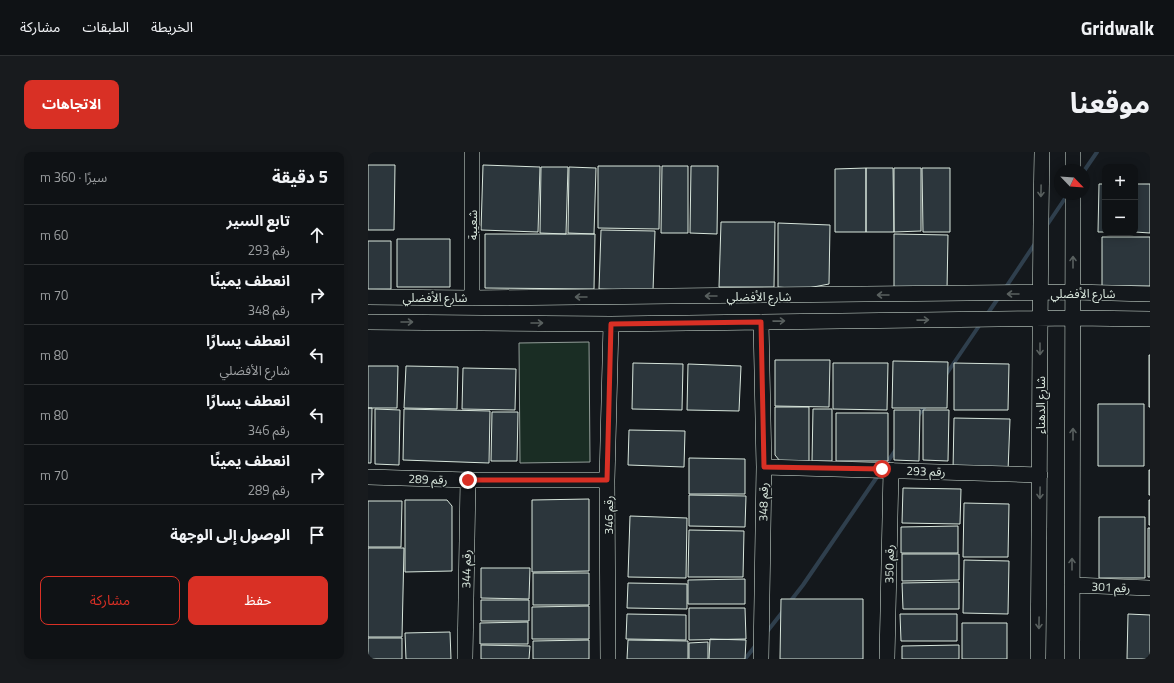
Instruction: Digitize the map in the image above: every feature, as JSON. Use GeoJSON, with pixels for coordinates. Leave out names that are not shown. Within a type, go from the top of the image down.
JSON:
{"type":"FeatureCollection","features":[{"type":"Feature","properties":{"kind":"street","name":"شعيبة"},"geometry":{"type":"LineString","coordinates":[[472,152],[472,298]]}},
{"type":"Feature","properties":{"kind":"street","name":"شارع الدهناء"},"geometry":{"type":"LineString","coordinates":[[1038,659],[1042,152]]}},
{"type":"Feature","properties":{"kind":"street"},"geometry":{"type":"LineString","coordinates":[[1073,152],[1073,164]]}},
{"type":"Feature","properties":{"kind":"street"},"geometry":{"type":"LineString","coordinates":[[1072,659],[1074,318],[1073,200]]}},
{"type":"Feature","properties":{"kind":"street","name":"شارع الأفضلي"},"geometry":{"type":"LineString","coordinates":[[368,297],[472,298],[1073,292],[1150,294]]}},
{"type":"Feature","properties":{"kind":"street"},"geometry":{"type":"LineString","coordinates":[[368,322],[611,324],[1074,318],[1150,320]]}},
{"type":"Feature","properties":{"kind":"street","name":"رقم 348"},"geometry":{"type":"LineString","coordinates":[[761,322],[764,467],[761,659]]}},
{"type":"Feature","properties":{"kind":"street","name":"رقم 346"},"geometry":{"type":"LineString","coordinates":[[608,659],[607,480],[611,324]]}},
{"type":"Feature","properties":{"kind":"street","name":"رقم 293"},"geometry":{"type":"LineString","coordinates":[[764,467],[1040,475]]}},
{"type":"Feature","properties":{"kind":"street","name":"رقم 350"},"geometry":{"type":"LineString","coordinates":[[887,659],[891,470]]}},
{"type":"Feature","properties":{"kind":"street","name":"رقم 289"},"geometry":{"type":"LineString","coordinates":[[368,477],[468,480],[607,480]]}},
{"type":"Feature","properties":{"kind":"street","name":"رقم 344"},"geometry":{"type":"LineString","coordinates":[[465,659],[468,480]]}},
{"type":"Feature","properties":{"kind":"street","name":"رقم 301"},"geometry":{"type":"LineString","coordinates":[[1072,585],[1150,588]]}},
{"type":"Feature","properties":{"kind":"green space"},"geometry":{"type":"Polygon","coordinates":[[[589,342],[590,462],[520,463],[519,343],[589,342]]]}},
{"type":"Feature","properties":{"kind":"building"},"geometry":{"type":"Polygon","coordinates":[[[368,165],[395,165],[394,230],[368,230],[368,165]]]}},
{"type":"Feature","properties":{"kind":"building"},"geometry":{"type":"Polygon","coordinates":[[[483,165],[540,167],[538,232],[481,230],[483,165]]]}},
{"type":"Feature","properties":{"kind":"building"},"geometry":{"type":"Polygon","coordinates":[[[598,166],[660,166],[659,229],[598,228],[598,166]]]}},
{"type":"Feature","properties":{"kind":"building"},"geometry":{"type":"Polygon","coordinates":[[[662,166],[688,166],[688,233],[661,233],[662,166]]]}},
{"type":"Feature","properties":{"kind":"building"},"geometry":{"type":"Polygon","coordinates":[[[691,166],[718,166],[717,234],[690,233],[691,166]]]}},
{"type":"Feature","properties":{"kind":"building"},"geometry":{"type":"Polygon","coordinates":[[[541,167],[568,167],[566,234],[540,233],[541,167]]]}},
{"type":"Feature","properties":{"kind":"building"},"geometry":{"type":"Polygon","coordinates":[[[569,167],[596,168],[594,234],[568,233],[569,167]]]}},
{"type":"Feature","properties":{"kind":"building"},"geometry":{"type":"Polygon","coordinates":[[[866,168],[866,232],[835,232],[835,169],[866,168]]]}},
{"type":"Feature","properties":{"kind":"building"},"geometry":{"type":"Polygon","coordinates":[[[866,168],[893,168],[894,232],[866,232],[866,168]]]}},
{"type":"Feature","properties":{"kind":"building"},"geometry":{"type":"Polygon","coordinates":[[[894,168],[921,168],[921,231],[894,232],[894,168]]]}},
{"type":"Feature","properties":{"kind":"building"},"geometry":{"type":"Polygon","coordinates":[[[922,168],[950,168],[950,232],[923,232],[922,168]]]}},
{"type":"Feature","properties":{"kind":"building"},"geometry":{"type":"Polygon","coordinates":[[[1099,184],[1102,184],[1102,232],[1098,232],[1099,184]]]}},
{"type":"Feature","properties":{"kind":"building"},"geometry":{"type":"Polygon","coordinates":[[[1138,184],[1150,184],[1150,233],[1138,232],[1138,184]]]}},
{"type":"Feature","properties":{"kind":"building"},"geometry":{"type":"Polygon","coordinates":[[[721,222],[775,222],[774,287],[719,287],[721,222]]]}},
{"type":"Feature","properties":{"kind":"building"},"geometry":{"type":"Polygon","coordinates":[[[778,223],[830,225],[829,284],[803,289],[778,287],[778,223]]]}},
{"type":"Feature","properties":{"kind":"building"},"geometry":{"type":"Polygon","coordinates":[[[601,230],[655,231],[653,291],[599,289],[601,230]]]}},
{"type":"Feature","properties":{"kind":"building"},"geometry":{"type":"Polygon","coordinates":[[[485,234],[595,234],[594,289],[485,288],[485,234]]]}},
{"type":"Feature","properties":{"kind":"building"},"geometry":{"type":"Polygon","coordinates":[[[894,234],[948,235],[947,290],[894,290],[894,234]]]}},
{"type":"Feature","properties":{"kind":"building"},"geometry":{"type":"Polygon","coordinates":[[[1102,237],[1150,237],[1150,286],[1102,286],[1102,237]]]}},
{"type":"Feature","properties":{"kind":"building"},"geometry":{"type":"Polygon","coordinates":[[[397,239],[450,239],[450,287],[397,287],[397,239]]]}},
{"type":"Feature","properties":{"kind":"building"},"geometry":{"type":"Polygon","coordinates":[[[368,241],[391,241],[391,289],[368,289],[368,241]]]}},
{"type":"Feature","properties":{"kind":"building"},"geometry":{"type":"Polygon","coordinates":[[[1150,355],[1150,407],[1149,407],[1150,355]]]}},
{"type":"Feature","properties":{"kind":"building"},"geometry":{"type":"Polygon","coordinates":[[[775,360],[830,360],[829,407],[775,406],[775,360]]]}},
{"type":"Feature","properties":{"kind":"building"},"geometry":{"type":"Polygon","coordinates":[[[893,361],[948,362],[947,408],[892,408],[893,361]]]}},
{"type":"Feature","properties":{"kind":"building"},"geometry":{"type":"Polygon","coordinates":[[[633,363],[683,364],[682,410],[632,409],[633,363]]]}},
{"type":"Feature","properties":{"kind":"building"},"geometry":{"type":"Polygon","coordinates":[[[833,363],[888,363],[887,410],[833,409],[833,363]]]}},
{"type":"Feature","properties":{"kind":"building"},"geometry":{"type":"Polygon","coordinates":[[[954,363],[1009,364],[1008,410],[954,410],[954,363]]]}},
{"type":"Feature","properties":{"kind":"building"},"geometry":{"type":"Polygon","coordinates":[[[688,364],[741,366],[739,411],[687,410],[688,364]]]}},
{"type":"Feature","properties":{"kind":"building"},"geometry":{"type":"Polygon","coordinates":[[[368,366],[398,366],[397,408],[368,408],[368,366]]]}},
{"type":"Feature","properties":{"kind":"building"},"geometry":{"type":"Polygon","coordinates":[[[406,366],[458,367],[457,409],[404,408],[406,366]]]}},
{"type":"Feature","properties":{"kind":"building"},"geometry":{"type":"Polygon","coordinates":[[[463,368],[516,369],[515,410],[462,409],[463,368]]]}},
{"type":"Feature","properties":{"kind":"building"},"geometry":{"type":"Polygon","coordinates":[[[1098,404],[1144,404],[1144,466],[1098,466],[1098,404]]]}},
{"type":"Feature","properties":{"kind":"building"},"geometry":{"type":"Polygon","coordinates":[[[775,407],[809,407],[809,461],[780,461],[775,455],[775,407]]]}},
{"type":"Feature","properties":{"kind":"building"},"geometry":{"type":"Polygon","coordinates":[[[368,408],[372,408],[371,463],[368,463],[368,408]]]}},
{"type":"Feature","properties":{"kind":"building"},"geometry":{"type":"Polygon","coordinates":[[[375,409],[400,410],[399,465],[375,464],[375,409]]]}},
{"type":"Feature","properties":{"kind":"building"},"geometry":{"type":"Polygon","coordinates":[[[404,409],[490,411],[489,463],[403,460],[404,409]]]}},
{"type":"Feature","properties":{"kind":"building"},"geometry":{"type":"Polygon","coordinates":[[[813,409],[832,409],[832,461],[812,461],[813,409]]]}},
{"type":"Feature","properties":{"kind":"building"},"geometry":{"type":"Polygon","coordinates":[[[894,410],[920,410],[919,461],[894,460],[894,410]]]}},
{"type":"Feature","properties":{"kind":"building"},"geometry":{"type":"Polygon","coordinates":[[[923,410],[949,410],[948,461],[923,460],[923,410]]]}},
{"type":"Feature","properties":{"kind":"building"},"geometry":{"type":"Polygon","coordinates":[[[492,412],[518,412],[517,461],[491,461],[492,412]]]}},
{"type":"Feature","properties":{"kind":"building"},"geometry":{"type":"Polygon","coordinates":[[[836,413],[888,413],[888,461],[836,461],[836,413]]]}},
{"type":"Feature","properties":{"kind":"building"},"geometry":{"type":"Polygon","coordinates":[[[954,418],[1010,419],[1008,471],[953,470],[954,418]]]}},
{"type":"Feature","properties":{"kind":"building"},"geometry":{"type":"Polygon","coordinates":[[[629,430],[685,431],[684,467],[628,465],[629,430]]]}},
{"type":"Feature","properties":{"kind":"building"},"geometry":{"type":"Polygon","coordinates":[[[689,458],[745,459],[745,494],[689,494],[689,458]]]}},
{"type":"Feature","properties":{"kind":"building"},"geometry":{"type":"Polygon","coordinates":[[[1150,470],[1150,495],[1149,495],[1150,470]]]}},
{"type":"Feature","properties":{"kind":"building"},"geometry":{"type":"Polygon","coordinates":[[[903,488],[961,489],[960,524],[902,523],[903,488]]]}},
{"type":"Feature","properties":{"kind":"building"},"geometry":{"type":"Polygon","coordinates":[[[689,495],[746,496],[745,527],[689,526],[689,495]]]}},
{"type":"Feature","properties":{"kind":"building"},"geometry":{"type":"Polygon","coordinates":[[[589,499],[589,571],[532,572],[532,500],[589,499]]]}},
{"type":"Feature","properties":{"kind":"building"},"geometry":{"type":"Polygon","coordinates":[[[405,500],[447,500],[452,506],[452,571],[405,572],[405,500]]]}},
{"type":"Feature","properties":{"kind":"building"},"geometry":{"type":"Polygon","coordinates":[[[1150,500],[1150,525],[1149,525],[1150,500]]]}},
{"type":"Feature","properties":{"kind":"building"},"geometry":{"type":"Polygon","coordinates":[[[368,501],[402,501],[401,547],[368,547],[368,501]]]}},
{"type":"Feature","properties":{"kind":"building"},"geometry":{"type":"Polygon","coordinates":[[[964,503],[1009,504],[1008,557],[963,557],[964,503]]]}},
{"type":"Feature","properties":{"kind":"building"},"geometry":{"type":"Polygon","coordinates":[[[630,516],[687,518],[686,578],[628,577],[630,516]]]}},
{"type":"Feature","properties":{"kind":"building"},"geometry":{"type":"Polygon","coordinates":[[[1099,517],[1145,517],[1145,578],[1099,578],[1099,517]]]}},
{"type":"Feature","properties":{"kind":"building"},"geometry":{"type":"Polygon","coordinates":[[[958,526],[958,553],[901,553],[901,527],[958,526]]]}},
{"type":"Feature","properties":{"kind":"building"},"geometry":{"type":"Polygon","coordinates":[[[1148,528],[1150,528],[1150,577],[1148,577],[1148,528]]]}},
{"type":"Feature","properties":{"kind":"building"},"geometry":{"type":"Polygon","coordinates":[[[689,530],[744,531],[743,577],[688,577],[689,530]]]}},
{"type":"Feature","properties":{"kind":"building"},"geometry":{"type":"Polygon","coordinates":[[[368,548],[404,548],[402,637],[368,637],[368,548]]]}},
{"type":"Feature","properties":{"kind":"building"},"geometry":{"type":"Polygon","coordinates":[[[902,554],[959,554],[959,580],[902,581],[902,554]]]}},
{"type":"Feature","properties":{"kind":"building"},"geometry":{"type":"Polygon","coordinates":[[[964,560],[1009,561],[1008,614],[963,613],[964,560]]]}},
{"type":"Feature","properties":{"kind":"building"},"geometry":{"type":"Polygon","coordinates":[[[481,568],[530,568],[529,599],[481,598],[481,568]]]}},
{"type":"Feature","properties":{"kind":"building"},"geometry":{"type":"Polygon","coordinates":[[[533,573],[589,573],[589,605],[533,605],[533,573]]]}},
{"type":"Feature","properties":{"kind":"building"},"geometry":{"type":"Polygon","coordinates":[[[745,579],[745,604],[688,604],[688,580],[745,579]]]}},
{"type":"Feature","properties":{"kind":"building"},"geometry":{"type":"Polygon","coordinates":[[[959,582],[959,609],[903,609],[902,583],[959,582]]]}},
{"type":"Feature","properties":{"kind":"building"},"geometry":{"type":"Polygon","coordinates":[[[628,583],[687,584],[687,609],[627,608],[628,583]]]}},
{"type":"Feature","properties":{"kind":"building"},"geometry":{"type":"Polygon","coordinates":[[[781,599],[863,599],[863,659],[780,659],[781,599]]]}},
{"type":"Feature","properties":{"kind":"building"},"geometry":{"type":"Polygon","coordinates":[[[481,600],[529,600],[529,621],[481,621],[481,600]]]}},
{"type":"Feature","properties":{"kind":"building"},"geometry":{"type":"Polygon","coordinates":[[[589,606],[589,639],[532,639],[532,607],[589,606]]]}},
{"type":"Feature","properties":{"kind":"building"},"geometry":{"type":"Polygon","coordinates":[[[689,608],[745,608],[746,639],[689,640],[689,608]]]}},
{"type":"Feature","properties":{"kind":"building"},"geometry":{"type":"Polygon","coordinates":[[[627,614],[686,615],[686,640],[626,639],[627,614]]]}},
{"type":"Feature","properties":{"kind":"building"},"geometry":{"type":"Polygon","coordinates":[[[900,614],[957,614],[957,641],[901,641],[900,614]]]}},
{"type":"Feature","properties":{"kind":"building"},"geometry":{"type":"Polygon","coordinates":[[[1128,614],[1150,615],[1150,659],[1127,659],[1128,614]]]}},
{"type":"Feature","properties":{"kind":"building"},"geometry":{"type":"Polygon","coordinates":[[[528,622],[528,644],[480,644],[480,623],[528,622]]]}},
{"type":"Feature","properties":{"kind":"building"},"geometry":{"type":"Polygon","coordinates":[[[962,623],[1007,623],[1007,659],[962,659],[962,623]]]}},
{"type":"Feature","properties":{"kind":"building"},"geometry":{"type":"Polygon","coordinates":[[[450,632],[451,659],[406,659],[405,633],[450,632]]]}},
{"type":"Feature","properties":{"kind":"building"},"geometry":{"type":"Polygon","coordinates":[[[368,638],[402,638],[402,659],[368,659],[368,638]]]}},
{"type":"Feature","properties":{"kind":"building"},"geometry":{"type":"Polygon","coordinates":[[[710,639],[746,640],[745,659],[709,659],[710,639]]]}},
{"type":"Feature","properties":{"kind":"building"},"geometry":{"type":"Polygon","coordinates":[[[589,640],[589,659],[533,659],[533,641],[589,640]]]}},
{"type":"Feature","properties":{"kind":"building"},"geometry":{"type":"Polygon","coordinates":[[[628,640],[688,641],[688,659],[627,659],[628,640]]]}},
{"type":"Feature","properties":{"kind":"building"},"geometry":{"type":"Polygon","coordinates":[[[708,642],[708,659],[689,659],[689,643],[708,642]]]}},
{"type":"Feature","properties":{"kind":"building"},"geometry":{"type":"Polygon","coordinates":[[[481,645],[530,646],[529,659],[481,659],[481,645]]]}},
{"type":"Feature","properties":{"kind":"building"},"geometry":{"type":"Polygon","coordinates":[[[959,645],[959,659],[902,659],[902,646],[959,645]]]}},
{"type":"Feature","properties":{"kind":"waterway"},"geometry":{"type":"LineString","coordinates":[[1089,164],[1097,152]]}},
{"type":"Feature","properties":{"kind":"waterway"},"geometry":{"type":"LineString","coordinates":[[1045,228],[1064,200]]}},
{"type":"Feature","properties":{"kind":"waterway"},"geometry":{"type":"LineString","coordinates":[[1004,290],[1036,242]]}},
{"type":"Feature","properties":{"kind":"waterway"},"geometry":{"type":"LineString","coordinates":[[986,316],[999,297]]}},
{"type":"Feature","properties":{"kind":"waterway"},"geometry":{"type":"LineString","coordinates":[[945,376],[981,323]]}},
{"type":"Feature","properties":{"kind":"waterway"},"geometry":{"type":"LineString","coordinates":[[917,417],[926,405]]}},
{"type":"Feature","properties":{"kind":"waterway"},"geometry":{"type":"LineString","coordinates":[[884,467],[897,448]]}},
{"type":"Feature","properties":{"kind":"waterway"},"geometry":{"type":"LineString","coordinates":[[789,603],[879,474]]}},
{"type":"Feature","properties":{"kind":"waterway"},"geometry":{"type":"LineString","coordinates":[[766,633],[784,610]]}},
{"type":"Feature","properties":{"kind":"waterway"},"geometry":{"type":"LineString","coordinates":[[745,659],[756,645]]}},
{"type":"Feature","properties":{"kind":"route"},"geometry":{"type":"LineString","coordinates":[[468,480],[607,480],[611,324],[761,322],[764,467],[882,469]]}}]}
